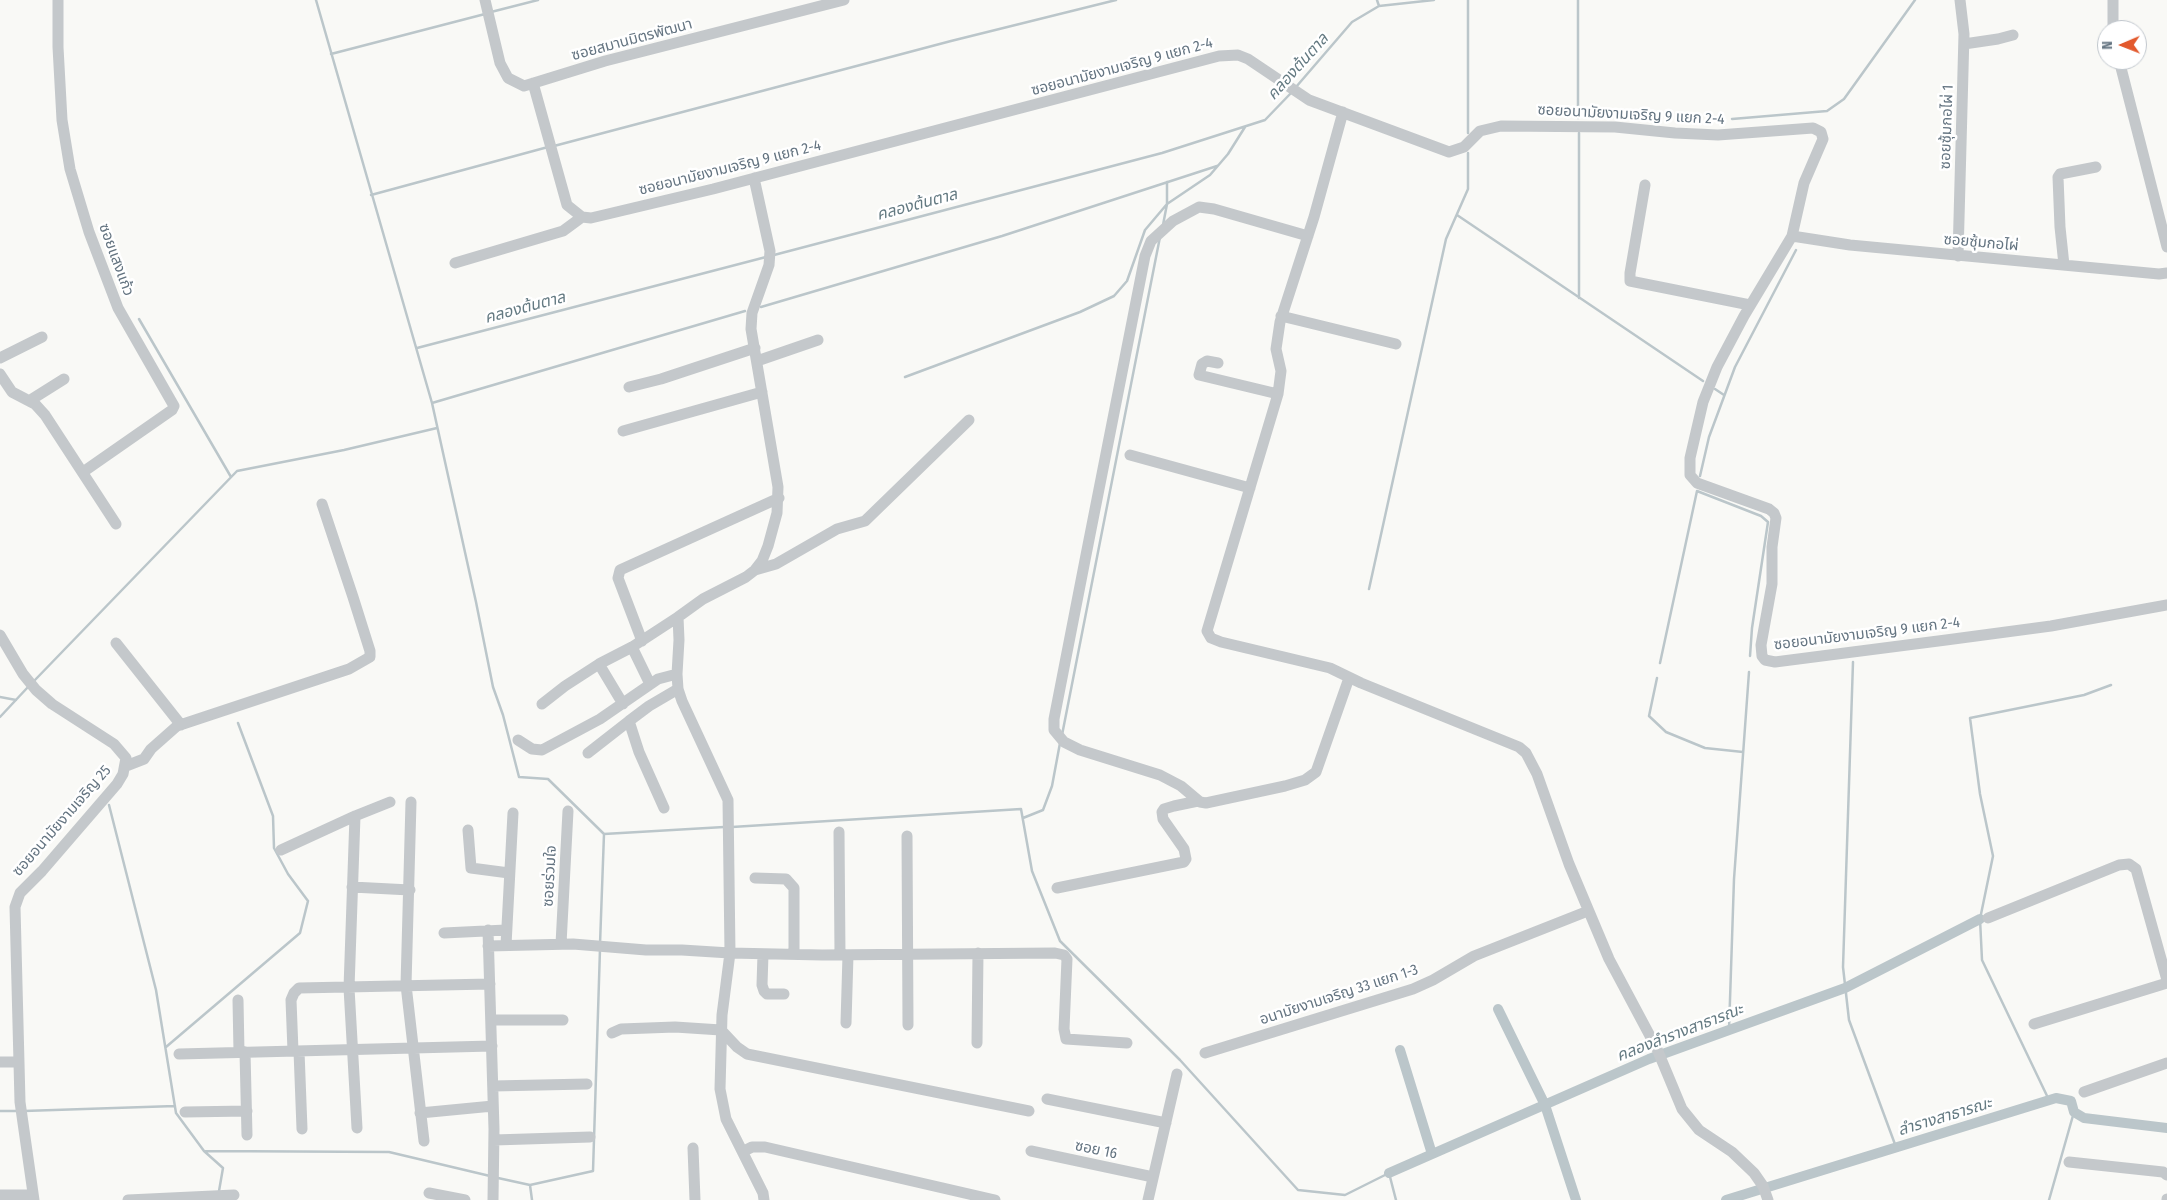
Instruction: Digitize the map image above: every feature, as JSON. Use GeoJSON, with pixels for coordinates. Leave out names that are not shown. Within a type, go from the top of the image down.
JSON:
{"type":"FeatureCollection","features":[{"type":"Feature","properties":{"kind":"street","name":"ซอยแสงแก้ว"},"geometry":{"type":"LineString","coordinates":[[58,0],[58,47],[62,120],[70,169],[89,232],[118,308],[174,406],[172,410],[83,472]]}},
{"type":"Feature","properties":{"kind":"street","name":"ซอยสมานมิตรพัฒนา"},"geometry":{"type":"LineString","coordinates":[[533,84],[605,61],[844,0]]}},
{"type":"Feature","properties":{"kind":"street","name":"ซอยซุ้มกอไผ่ 1"},"geometry":{"type":"LineString","coordinates":[[1958,256],[1964,44],[1960,0]]}},
{"type":"Feature","properties":{"kind":"street"},"geometry":{"type":"LineString","coordinates":[[2113,0],[2113,20]]}},
{"type":"Feature","properties":{"kind":"street"},"geometry":{"type":"LineString","coordinates":[[455,263],[563,231],[582,217],[568,205],[533,84],[524,86],[508,78],[500,63],[486,4]]}},
{"type":"Feature","properties":{"kind":"street"},"geometry":{"type":"LineString","coordinates":[[1964,44],[1990,41],[2013,35]]}},
{"type":"Feature","properties":{"kind":"street","name":"ซอยอนามัยงามเจริญ 9 แยก 2-4"},"geometry":{"type":"LineString","coordinates":[[582,217],[591,218],[754,178],[1219,56],[1238,55],[1248,59],[1309,100],[1449,152],[1464,147],[1480,131],[1501,126],[1615,126],[1710,135],[1739,135],[1813,128],[1821,132],[1823,139],[1804,182],[1792,236],[1750,305],[1710,383],[1693,440],[1689,468],[1690,475],[1697,483],[1774,512],[1776,518],[1772,547],[1772,584],[1761,646],[1762,656],[1765,660],[1775,662],[2051,626],[2167,606]]}},
{"type":"Feature","properties":{"kind":"street"},"geometry":{"type":"LineString","coordinates":[[2122,70],[2167,247]]}},
{"type":"Feature","properties":{"kind":"street"},"geometry":{"type":"LineString","coordinates":[[1343,112],[1308,236],[1281,316],[1276,349],[1281,371],[1278,394],[1207,631],[1211,638],[1221,642],[1330,668],[1349,678],[1519,747],[1526,753],[1538,774],[1569,864],[1609,960],[1657,1049],[1682,1109],[1699,1130],[1732,1152],[1766,1194]]}},
{"type":"Feature","properties":{"kind":"street"},"geometry":{"type":"LineString","coordinates":[[2064,266],[2059,217],[2058,177],[2060,174],[2096,167]]}},
{"type":"Feature","properties":{"kind":"street"},"geometry":{"type":"LineString","coordinates":[[542,704],[566,686],[600,664],[637,644],[703,599],[746,577],[762,561],[768,546],[779,498],[751,330],[752,313],[769,257],[754,178]]}},
{"type":"Feature","properties":{"kind":"street"},"geometry":{"type":"LineString","coordinates":[[1645,185],[1630,281],[1750,305]]}},
{"type":"Feature","properties":{"kind":"street"},"geometry":{"type":"LineString","coordinates":[[1198,801],[1181,786],[1160,775],[1080,750],[1064,742],[1054,730],[1054,719],[1145,256],[1151,241],[1173,221],[1199,207],[1214,209],[1308,236]]}},
{"type":"Feature","properties":{"kind":"street","name":"ซอยซุ้มกอไผ่"},"geometry":{"type":"LineString","coordinates":[[1792,236],[1850,245],[1958,256],[2158,274],[2167,273]]}},
{"type":"Feature","properties":{"kind":"street"},"geometry":{"type":"LineString","coordinates":[[1281,316],[1396,344]]}},
{"type":"Feature","properties":{"kind":"street"},"geometry":{"type":"LineString","coordinates":[[0,358],[42,338]]}},
{"type":"Feature","properties":{"kind":"street"},"geometry":{"type":"LineString","coordinates":[[757,361],[818,340]]}},
{"type":"Feature","properties":{"kind":"street"},"geometry":{"type":"LineString","coordinates":[[629,387],[661,379],[755,348]]}},
{"type":"Feature","properties":{"kind":"street"},"geometry":{"type":"LineString","coordinates":[[1218,363],[1207,361],[1202,364],[1199,375],[1278,394]]}},
{"type":"Feature","properties":{"kind":"street"},"geometry":{"type":"LineString","coordinates":[[0,374],[12,392],[35,404],[45,415],[116,524]]}},
{"type":"Feature","properties":{"kind":"street"},"geometry":{"type":"LineString","coordinates":[[29,401],[64,379]]}},
{"type":"Feature","properties":{"kind":"street"},"geometry":{"type":"LineString","coordinates":[[623,431],[762,392]]}},
{"type":"Feature","properties":{"kind":"street"},"geometry":{"type":"LineString","coordinates":[[754,570],[776,564],[837,529],[865,520],[969,420]]}},
{"type":"Feature","properties":{"kind":"street"},"geometry":{"type":"LineString","coordinates":[[1130,455],[1250,488]]}},
{"type":"Feature","properties":{"kind":"street"},"geometry":{"type":"LineString","coordinates":[[650,684],[618,578],[620,570],[779,498]]}},
{"type":"Feature","properties":{"kind":"street"},"geometry":{"type":"LineString","coordinates":[[126,766],[144,759],[171,730],[181,725],[349,668],[370,657],[356,606],[322,504]]}},
{"type":"Feature","properties":{"kind":"street"},"geometry":{"type":"LineString","coordinates":[[678,617],[678,689],[728,800],[730,838],[730,953],[721,1030],[719,1069],[721,1102],[726,1118],[744,1151],[763,1193],[764,1200]]}},
{"type":"Feature","properties":{"kind":"street","name":"ซอยอนามัยงามเจริญ 25"},"geometry":{"type":"LineString","coordinates":[[0,635],[36,690],[52,704],[114,744],[123,752],[126,758],[126,766],[117,784],[20,893],[15,907],[20,1102],[34,1198]]}},
{"type":"Feature","properties":{"kind":"street"},"geometry":{"type":"LineString","coordinates":[[116,643],[181,725]]}},
{"type":"Feature","properties":{"kind":"street"},"geometry":{"type":"LineString","coordinates":[[600,664],[623,704]]}},
{"type":"Feature","properties":{"kind":"street"},"geometry":{"type":"LineString","coordinates":[[518,740],[537,751],[542,750],[600,719],[658,679],[677,674]]}},
{"type":"Feature","properties":{"kind":"street"},"geometry":{"type":"LineString","coordinates":[[1057,888],[1184,862],[1186,859],[1184,850],[1163,819],[1162,812],[1164,809],[1198,801],[1206,803],[1305,780],[1316,772],[1349,678]]}},
{"type":"Feature","properties":{"kind":"street"},"geometry":{"type":"LineString","coordinates":[[588,753],[649,706],[678,689]]}},
{"type":"Feature","properties":{"kind":"street"},"geometry":{"type":"LineString","coordinates":[[629,722],[639,752],[664,808]]}},
{"type":"Feature","properties":{"kind":"street"},"geometry":{"type":"LineString","coordinates":[[281,850],[390,802]]}},
{"type":"Feature","properties":{"kind":"street"},"geometry":{"type":"LineString","coordinates":[[411,802],[406,985],[424,1141]]}},
{"type":"Feature","properties":{"kind":"street","name":"ซอยร่วมใจ"},"geometry":{"type":"LineString","coordinates":[[560,944],[568,811]]}},
{"type":"Feature","properties":{"kind":"street"},"geometry":{"type":"LineString","coordinates":[[506,945],[513,813]]}},
{"type":"Feature","properties":{"kind":"street"},"geometry":{"type":"LineString","coordinates":[[355,816],[349,988],[356,1128]]}},
{"type":"Feature","properties":{"kind":"street"},"geometry":{"type":"LineString","coordinates":[[468,830],[471,868],[509,873]]}},
{"type":"Feature","properties":{"kind":"street"},"geometry":{"type":"LineString","coordinates":[[839,832],[846,1023]]}},
{"type":"Feature","properties":{"kind":"street"},"geometry":{"type":"LineString","coordinates":[[907,836],[908,1025]]}},
{"type":"Feature","properties":{"kind":"street"},"geometry":{"type":"LineString","coordinates":[[1988,918],[2119,865],[2130,864],[2136,869],[2167,982],[2034,1024]]}},
{"type":"Feature","properties":{"kind":"street"},"geometry":{"type":"LineString","coordinates":[[755,878],[786,880],[794,888],[794,954]]}},
{"type":"Feature","properties":{"kind":"street"},"geometry":{"type":"LineString","coordinates":[[352,887],[410,890]]}},
{"type":"Feature","properties":{"kind":"street","name":"อนามัยงามเจริญ 33 แยก 1-3"},"geometry":{"type":"LineString","coordinates":[[1205,1053],[1413,988],[1433,980],[1474,956],[1588,911]]}},
{"type":"Feature","properties":{"kind":"street"},"geometry":{"type":"LineString","coordinates":[[488,930],[494,1140],[492,1200]]}},
{"type":"Feature","properties":{"kind":"street"},"geometry":{"type":"LineString","coordinates":[[444,933],[506,930]]}},
{"type":"Feature","properties":{"kind":"street"},"geometry":{"type":"LineString","coordinates":[[488,946],[592,944],[646,950],[763,954],[1055,953],[1064,955],[1067,959],[1064,1029],[1066,1039],[1127,1043]]}},
{"type":"Feature","properties":{"kind":"street"},"geometry":{"type":"LineString","coordinates":[[977,1043],[978,953]]}},
{"type":"Feature","properties":{"kind":"street"},"geometry":{"type":"LineString","coordinates":[[763,954],[762,984],[764,991],[771,994],[784,994]]}},
{"type":"Feature","properties":{"kind":"street"},"geometry":{"type":"LineString","coordinates":[[302,1129],[291,1000],[296,990],[406,985],[490,984]]}},
{"type":"Feature","properties":{"kind":"street"},"geometry":{"type":"LineString","coordinates":[[238,1000],[247,1111],[247,1135]]}},
{"type":"Feature","properties":{"kind":"street"},"geometry":{"type":"LineString","coordinates":[[491,1020],[563,1020]]}},
{"type":"Feature","properties":{"kind":"street"},"geometry":{"type":"LineString","coordinates":[[612,1033],[621,1029],[675,1027],[721,1030],[737,1047],[747,1054],[1029,1111]]}},
{"type":"Feature","properties":{"kind":"street"},"geometry":{"type":"LineString","coordinates":[[179,1054],[492,1046]]}},
{"type":"Feature","properties":{"kind":"street"},"geometry":{"type":"LineString","coordinates":[[0,1062],[19,1062]]}},
{"type":"Feature","properties":{"kind":"street"},"geometry":{"type":"LineString","coordinates":[[2084,1092],[2167,1063]]}},
{"type":"Feature","properties":{"kind":"street"},"geometry":{"type":"LineString","coordinates":[[1148,1200],[1177,1074]]}},
{"type":"Feature","properties":{"kind":"street"},"geometry":{"type":"LineString","coordinates":[[493,1086],[586,1084]]}},
{"type":"Feature","properties":{"kind":"street"},"geometry":{"type":"LineString","coordinates":[[1047,1098],[1166,1123]]}},
{"type":"Feature","properties":{"kind":"street"},"geometry":{"type":"LineString","coordinates":[[420,1113],[493,1106]]}},
{"type":"Feature","properties":{"kind":"street"},"geometry":{"type":"LineString","coordinates":[[184,1112],[247,1111]]}},
{"type":"Feature","properties":{"kind":"street"},"geometry":{"type":"LineString","coordinates":[[494,1140],[590,1137]]}},
{"type":"Feature","properties":{"kind":"street"},"geometry":{"type":"LineString","coordinates":[[744,1151],[752,1147],[765,1147],[995,1200]]}},
{"type":"Feature","properties":{"kind":"street"},"geometry":{"type":"LineString","coordinates":[[693,1148],[695,1200]]}},
{"type":"Feature","properties":{"kind":"street","name":"ซอย 16"},"geometry":{"type":"LineString","coordinates":[[1031,1151],[1153,1177]]}},
{"type":"Feature","properties":{"kind":"street"},"geometry":{"type":"LineString","coordinates":[[2069,1162],[2163,1172],[2167,1175]]}},
{"type":"Feature","properties":{"kind":"street"},"geometry":{"type":"LineString","coordinates":[[128,1200],[234,1194]]}},
{"type":"Feature","properties":{"kind":"street"},"geometry":{"type":"LineString","coordinates":[[429,1194],[465,1200]]}},
{"type":"Feature","properties":{"kind":"street"},"geometry":{"type":"LineString","coordinates":[[0,1196],[34,1198]]}},
{"type":"Feature","properties":{"kind":"waterway"},"geometry":{"type":"LineString","coordinates":[[316,0],[432,403],[493,687],[503,715],[519,777],[548,779],[604,834],[600,944]]}},
{"type":"Feature","properties":{"kind":"waterway"},"geometry":{"type":"LineString","coordinates":[[491,12],[538,0]]}},
{"type":"Feature","properties":{"kind":"waterway","name":"คลองต้นตาล"},"geometry":{"type":"LineString","coordinates":[[554,146],[951,41],[1116,0]]}},
{"type":"Feature","properties":{"kind":"waterway","name":"คลองต้นตาล"},"geometry":{"type":"LineString","coordinates":[[1377,0],[1379,6],[1434,0]]}},
{"type":"Feature","properties":{"kind":"waterway"},"geometry":{"type":"LineString","coordinates":[[1468,0],[1468,133]]}},
{"type":"Feature","properties":{"kind":"waterway"},"geometry":{"type":"LineString","coordinates":[[1578,0],[1578,118]]}},
{"type":"Feature","properties":{"kind":"waterway"},"geometry":{"type":"LineString","coordinates":[[1732,119],[1827,111],[1844,99],[1915,0]]}},
{"type":"Feature","properties":{"kind":"waterway","name":"คลองต้นตาล"},"geometry":{"type":"LineString","coordinates":[[1296,87],[1352,22],[1379,6]]}},
{"type":"Feature","properties":{"kind":"waterway"},"geometry":{"type":"LineString","coordinates":[[331,54],[485,14]]}},
{"type":"Feature","properties":{"kind":"waterway","name":"คลองต้นตาล"},"geometry":{"type":"LineString","coordinates":[[774,255],[1162,153],[1265,120],[1291,93]]}},
{"type":"Feature","properties":{"kind":"waterway"},"geometry":{"type":"LineString","coordinates":[[905,377],[1080,312],[1114,296],[1127,281],[1145,230],[1167,204],[1210,175],[1228,154],[1245,127]]}},
{"type":"Feature","properties":{"kind":"waterway"},"geometry":{"type":"LineString","coordinates":[[1579,133],[1579,298]]}},
{"type":"Feature","properties":{"kind":"waterway","name":"คลองต้นตาล"},"geometry":{"type":"LineString","coordinates":[[371,195],[548,147]]}},
{"type":"Feature","properties":{"kind":"waterway"},"geometry":{"type":"LineString","coordinates":[[1369,589],[1446,239],[1468,189],[1468,153]]}},
{"type":"Feature","properties":{"kind":"waterway"},"geometry":{"type":"LineString","coordinates":[[761,307],[1002,236],[1217,166]]}},
{"type":"Feature","properties":{"kind":"waterway"},"geometry":{"type":"LineString","coordinates":[[1163,225],[1167,204],[1167,182]]}},
{"type":"Feature","properties":{"kind":"waterway"},"geometry":{"type":"LineString","coordinates":[[1457,215],[1703,381]]}},
{"type":"Feature","properties":{"kind":"waterway"},"geometry":{"type":"LineString","coordinates":[[1062,735],[1160,237]]}},
{"type":"Feature","properties":{"kind":"waterway"},"geometry":{"type":"LineString","coordinates":[[1700,476],[1709,437],[1735,367],[1796,250]]}},
{"type":"Feature","properties":{"kind":"waterway","name":"คลองต้นตาล"},"geometry":{"type":"LineString","coordinates":[[417,348],[766,257]]}},
{"type":"Feature","properties":{"kind":"waterway"},"geometry":{"type":"LineString","coordinates":[[432,403],[745,311]]}},
{"type":"Feature","properties":{"kind":"waterway"},"geometry":{"type":"LineString","coordinates":[[139,319],[231,477]]}},
{"type":"Feature","properties":{"kind":"waterway"},"geometry":{"type":"LineString","coordinates":[[1715,389],[1724,395]]}},
{"type":"Feature","properties":{"kind":"waterway"},"geometry":{"type":"LineString","coordinates":[[34,681],[237,471],[344,450],[437,428]]}},
{"type":"Feature","properties":{"kind":"waterway"},"geometry":{"type":"LineString","coordinates":[[1660,663],[1697,491],[1761,516],[1768,522],[1752,628],[1750,656]]}},
{"type":"Feature","properties":{"kind":"waterway"},"geometry":{"type":"LineString","coordinates":[[1853,662],[1843,967],[1849,1020],[1896,1147]]}},
{"type":"Feature","properties":{"kind":"waterway"},"geometry":{"type":"LineString","coordinates":[[1729,1030],[1734,879],[1749,672]]}},
{"type":"Feature","properties":{"kind":"waterway"},"geometry":{"type":"LineString","coordinates":[[1657,678],[1649,716],[1666,732],[1705,748],[1743,752]]}},
{"type":"Feature","properties":{"kind":"waterway"},"geometry":{"type":"LineString","coordinates":[[2049,1100],[1982,960],[1980,919],[1993,856],[1980,794],[1970,718],[2084,695],[2111,685]]}},
{"type":"Feature","properties":{"kind":"waterway"},"geometry":{"type":"LineString","coordinates":[[0,717],[28,687]]}},
{"type":"Feature","properties":{"kind":"waterway"},"geometry":{"type":"LineString","coordinates":[[0,697],[16,700]]}},
{"type":"Feature","properties":{"kind":"waterway"},"geometry":{"type":"LineString","coordinates":[[166,1047],[300,933],[308,901],[288,874],[274,848],[273,816],[238,723]]}},
{"type":"Feature","properties":{"kind":"waterway"},"geometry":{"type":"LineString","coordinates":[[1023,818],[1043,810],[1052,786],[1060,743]]}},
{"type":"Feature","properties":{"kind":"waterway"},"geometry":{"type":"LineString","coordinates":[[109,805],[156,990],[176,1113],[204,1151]]}},
{"type":"Feature","properties":{"kind":"waterway"},"geometry":{"type":"LineString","coordinates":[[732,827],[1021,809],[1032,871],[1060,941],[1180,1060],[1298,1190],[1345,1195],[1389,1173],[1396,1200]]}},
{"type":"Feature","properties":{"kind":"waterway"},"geometry":{"type":"LineString","coordinates":[[604,834],[724,827]]}},
{"type":"Feature","properties":{"kind":"waterway","name":"คลองลำรางสาธารณะ"},"geometry":{"type":"LineString","coordinates":[[1389,1173],[1649,1059],[1845,988],[1980,919]]}},
{"type":"Feature","properties":{"kind":"waterway"},"geometry":{"type":"LineString","coordinates":[[498,1178],[530,1185],[593,1171],[600,949]]}},
{"type":"Feature","properties":{"kind":"waterway","name":"คลองลำรางสาธารณะ"},"geometry":{"type":"LineString","coordinates":[[1498,1009],[1545,1105],[1576,1200]]}},
{"type":"Feature","properties":{"kind":"waterway"},"geometry":{"type":"LineString","coordinates":[[1400,1050],[1432,1154]]}},
{"type":"Feature","properties":{"kind":"waterway","name":"ลำรางสาธารณะ"},"geometry":{"type":"LineString","coordinates":[[1726,1200],[2056,1098],[2071,1101],[2074,1112],[2084,1118],[2167,1128]]}},
{"type":"Feature","properties":{"kind":"waterway"},"geometry":{"type":"LineString","coordinates":[[24,1111],[175,1106]]}},
{"type":"Feature","properties":{"kind":"waterway"},"geometry":{"type":"LineString","coordinates":[[0,1111],[18,1111]]}},
{"type":"Feature","properties":{"kind":"waterway"},"geometry":{"type":"LineString","coordinates":[[2049,1200],[2074,1112]]}},
{"type":"Feature","properties":{"kind":"waterway"},"geometry":{"type":"LineString","coordinates":[[219,1191],[223,1168],[204,1151],[389,1152],[490,1176]]}},
{"type":"Feature","properties":{"kind":"waterway"},"geometry":{"type":"LineString","coordinates":[[530,1185],[532,1200]]}}]}
